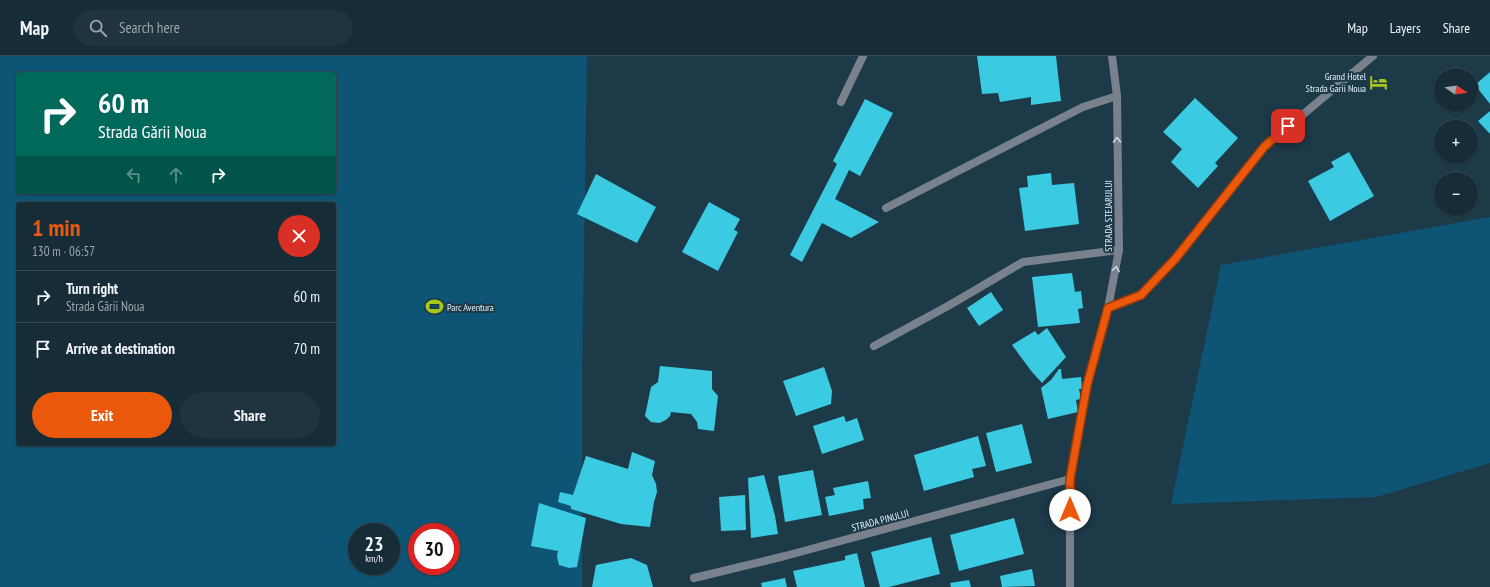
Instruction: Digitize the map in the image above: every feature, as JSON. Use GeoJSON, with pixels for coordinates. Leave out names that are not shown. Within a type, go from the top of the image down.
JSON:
{"type":"FeatureCollection","features":[{"type":"Feature","properties":{"kind":"street"},"geometry":{"type":"LineString","coordinates":[[841,102],[863,56]]}},
{"type":"Feature","properties":{"kind":"street","name":"STRADA STEJARULUI"},"geometry":{"type":"LineString","coordinates":[[1070,587],[1070,479],[1087,385],[1108,308],[1119,250],[1117,96],[1112,56]]}},
{"type":"Feature","properties":{"kind":"street"},"geometry":{"type":"LineString","coordinates":[[1108,308],[1141,295],[1176,258],[1264,147],[1373,56]]}},
{"type":"Feature","properties":{"kind":"street"},"geometry":{"type":"LineString","coordinates":[[886,208],[1083,107],[1117,96]]}},
{"type":"Feature","properties":{"kind":"street"},"geometry":{"type":"LineString","coordinates":[[874,346],[948,306],[1023,262],[1119,250]]}},
{"type":"Feature","properties":{"kind":"street","name":"STRADA PINULUI"},"geometry":{"type":"LineString","coordinates":[[694,578],[785,556],[1070,479]]}},
{"type":"Feature","properties":{"kind":"shaded area","name":"Parc Aventura"},"geometry":{"type":"Polygon","coordinates":[[[0,56],[587,56],[582,381],[582,587],[0,587],[0,56]]]}},
{"type":"Feature","properties":{"kind":"shaded area"},"geometry":{"type":"Polygon","coordinates":[[[1490,217],[1490,463],[1376,497],[1171,504],[1221,265],[1490,217]]]}},
{"type":"Feature","properties":{"kind":"building"},"geometry":{"type":"Polygon","coordinates":[[[977,56],[1056,56],[1061,101],[1031,105],[1031,97],[1000,102],[998,93],[982,94],[977,56]]]}},
{"type":"Feature","properties":{"kind":"building"},"geometry":{"type":"Polygon","coordinates":[[[1490,72],[1490,104],[1478,89],[1478,82],[1490,72]]]}},
{"type":"Feature","properties":{"kind":"building"},"geometry":{"type":"Polygon","coordinates":[[[1195,98],[1238,138],[1215,163],[1218,166],[1198,188],[1171,162],[1182,149],[1163,132],[1195,98]]]}},
{"type":"Feature","properties":{"kind":"building"},"geometry":{"type":"Polygon","coordinates":[[[865,99],[893,113],[860,176],[849,170],[835,199],[879,222],[851,238],[822,223],[802,262],[790,255],[837,164],[833,161],[865,99]]]}},
{"type":"Feature","properties":{"kind":"building"},"geometry":{"type":"Polygon","coordinates":[[[1490,111],[1490,134],[1478,121],[1490,111]]]}},
{"type":"Feature","properties":{"kind":"building"},"geometry":{"type":"Polygon","coordinates":[[[1349,152],[1374,196],[1330,221],[1308,181],[1334,167],[1331,162],[1349,152]]]}},
{"type":"Feature","properties":{"kind":"building"},"geometry":{"type":"Polygon","coordinates":[[[1051,173],[1052,185],[1074,183],[1079,224],[1025,231],[1019,188],[1028,187],[1027,176],[1051,173]]]}},
{"type":"Feature","properties":{"kind":"building"},"geometry":{"type":"Polygon","coordinates":[[[596,174],[656,207],[637,243],[577,214],[596,174]]]}},
{"type":"Feature","properties":{"kind":"building"},"geometry":{"type":"Polygon","coordinates":[[[709,202],[740,219],[734,230],[738,232],[718,271],[682,252],[709,202]]]}},
{"type":"Feature","properties":{"kind":"building"},"geometry":{"type":"Polygon","coordinates":[[[1072,273],[1075,292],[1081,291],[1083,308],[1078,309],[1080,323],[1038,327],[1032,277],[1072,273]]]}},
{"type":"Feature","properties":{"kind":"building"},"geometry":{"type":"Polygon","coordinates":[[[991,292],[1003,310],[979,326],[967,308],[991,292]]]}},
{"type":"Feature","properties":{"kind":"building"},"geometry":{"type":"Polygon","coordinates":[[[1047,328],[1066,357],[1042,383],[1012,345],[1035,331],[1038,335],[1047,328]]]}},
{"type":"Feature","properties":{"kind":"building"},"geometry":{"type":"Polygon","coordinates":[[[660,366],[712,371],[712,389],[718,396],[714,431],[698,429],[697,422],[691,414],[671,412],[670,416],[666,420],[659,423],[651,422],[645,416],[651,387],[658,382],[660,366]]]}},
{"type":"Feature","properties":{"kind":"building"},"geometry":{"type":"Polygon","coordinates":[[[824,367],[832,391],[831,404],[796,416],[783,381],[824,367]]]}},
{"type":"Feature","properties":{"kind":"building"},"geometry":{"type":"Polygon","coordinates":[[[1059,369],[1061,369],[1062,379],[1081,377],[1082,389],[1079,389],[1081,399],[1076,400],[1078,412],[1048,419],[1041,388],[1051,380],[1059,369]]]}},
{"type":"Feature","properties":{"kind":"building"},"geometry":{"type":"Polygon","coordinates":[[[844,416],[846,422],[857,418],[864,440],[822,454],[813,426],[844,416]]]}},
{"type":"Feature","properties":{"kind":"building"},"geometry":{"type":"Polygon","coordinates":[[[1022,424],[1032,463],[996,472],[986,433],[1022,424]]]}},
{"type":"Feature","properties":{"kind":"building"},"geometry":{"type":"Polygon","coordinates":[[[978,436],[986,466],[972,469],[974,477],[924,491],[914,455],[978,436]]]}},
{"type":"Feature","properties":{"kind":"building"},"geometry":{"type":"Polygon","coordinates":[[[632,452],[655,461],[652,475],[656,484],[657,492],[650,527],[621,524],[571,509],[571,506],[558,502],[560,492],[573,495],[586,456],[628,469],[632,452]]]}},
{"type":"Feature","properties":{"kind":"building"},"geometry":{"type":"Polygon","coordinates":[[[813,470],[822,515],[785,522],[778,476],[813,470]]]}},
{"type":"Feature","properties":{"kind":"building"},"geometry":{"type":"Polygon","coordinates":[[[764,475],[775,516],[778,534],[751,538],[748,478],[764,475]]]}},
{"type":"Feature","properties":{"kind":"building"},"geometry":{"type":"Polygon","coordinates":[[[868,481],[871,498],[863,499],[864,509],[829,516],[825,497],[835,495],[833,488],[868,481]]]}},
{"type":"Feature","properties":{"kind":"building"},"geometry":{"type":"Polygon","coordinates":[[[745,495],[746,530],[721,531],[719,497],[745,495]]]}},
{"type":"Feature","properties":{"kind":"building"},"geometry":{"type":"Polygon","coordinates":[[[539,503],[586,518],[577,567],[569,568],[559,565],[557,557],[558,551],[531,546],[539,503]]]}},
{"type":"Feature","properties":{"kind":"building"},"geometry":{"type":"Polygon","coordinates":[[[1014,518],[1024,554],[959,571],[950,535],[1014,518]]]}},
{"type":"Feature","properties":{"kind":"building"},"geometry":{"type":"Polygon","coordinates":[[[931,537],[940,574],[889,587],[880,587],[871,552],[931,537]]]}},
{"type":"Feature","properties":{"kind":"building"},"geometry":{"type":"Polygon","coordinates":[[[857,553],[865,587],[797,587],[793,571],[845,560],[845,556],[857,553]]]}},
{"type":"Feature","properties":{"kind":"building"},"geometry":{"type":"Polygon","coordinates":[[[631,558],[647,565],[653,587],[592,587],[596,565],[631,558]]]}},
{"type":"Feature","properties":{"kind":"building"},"geometry":{"type":"Polygon","coordinates":[[[1032,569],[1035,586],[1002,587],[1000,576],[1032,569]]]}},
{"type":"Feature","properties":{"kind":"building"},"geometry":{"type":"Polygon","coordinates":[[[785,578],[787,587],[762,587],[761,583],[785,578]]]}},
{"type":"Feature","properties":{"kind":"building"},"geometry":{"type":"Polygon","coordinates":[[[969,580],[971,587],[951,587],[950,583],[969,580]]]}},
{"type":"Feature","properties":{"kind":"place","name":"Grand Hotel Strada Garii Noua"},"geometry":{"type":"Point","coordinates":[1379,82]}},
{"type":"Feature","properties":{"kind":"place","name":"Parc Aventura"},"geometry":{"type":"Point","coordinates":[434,307]}},
{"type":"Feature","properties":{"kind":"route"},"geometry":{"type":"LineString","coordinates":[[1070,510],[1070,479],[1087,385],[1108,308],[1141,295],[1176,258],[1264,147],[1288,126]]}}]}
